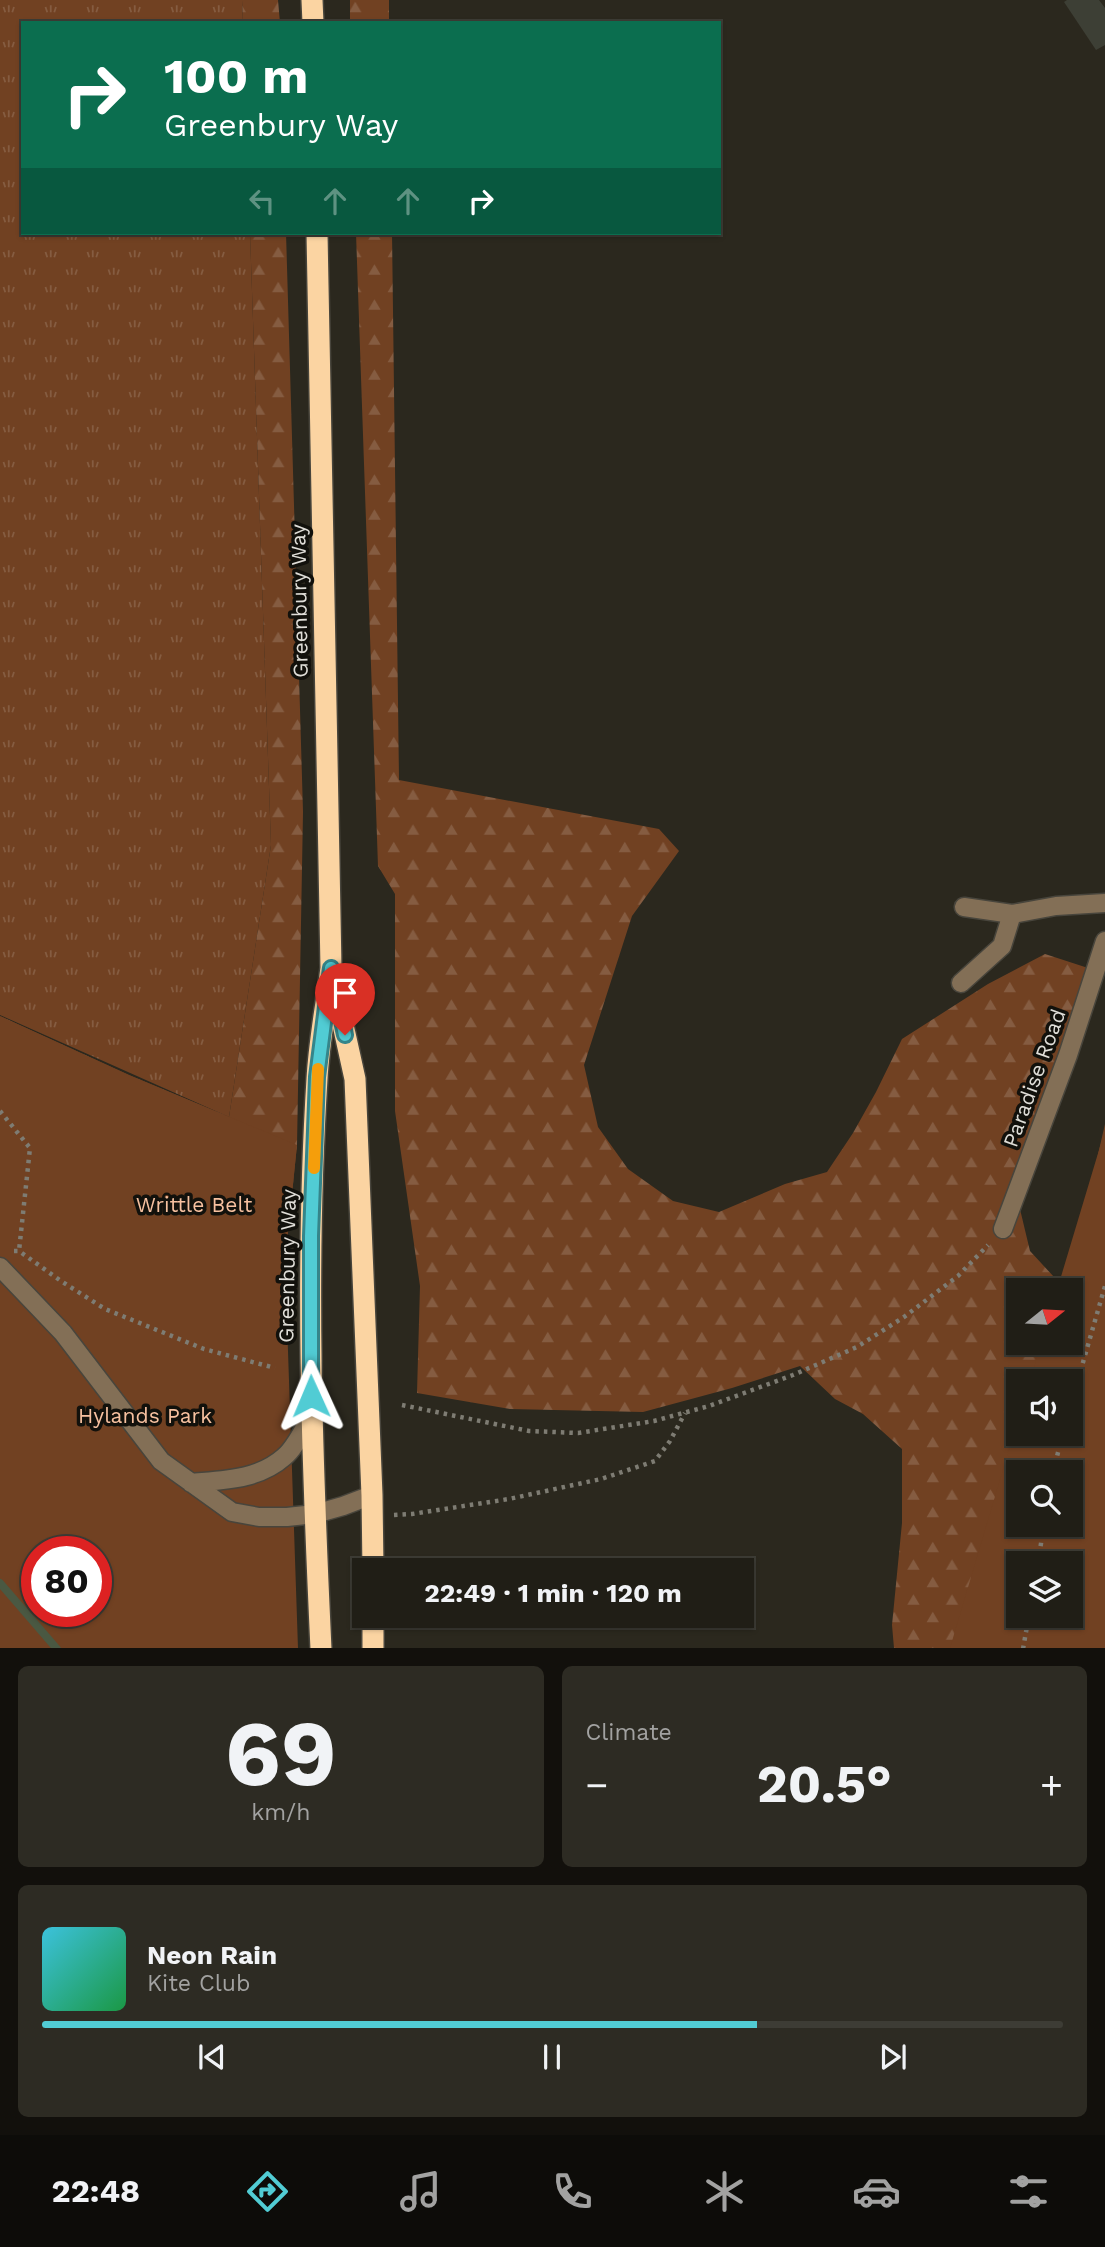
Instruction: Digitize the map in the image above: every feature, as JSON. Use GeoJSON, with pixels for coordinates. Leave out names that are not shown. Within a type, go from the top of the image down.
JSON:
{"type":"FeatureCollection","features":[{"type":"Feature","properties":{"kind":"highway"},"geometry":{"type":"LineString","coordinates":[[312,0],[313,21]]}},
{"type":"Feature","properties":{"kind":"highway","name":"Greenbury Way"},"geometry":{"type":"LineString","coordinates":[[317,235],[331,968],[317,1077],[311,1236],[311,1417],[321,1648]]}},
{"type":"Feature","properties":{"kind":"highway","name":"Greenbury Way"},"geometry":{"type":"LineString","coordinates":[[331,968],[355,1079],[373,1558]]}},
{"type":"Feature","properties":{"kind":"highway"},"geometry":{"type":"LineString","coordinates":[[373,1628],[373,1648]]}},
{"type":"Feature","properties":{"kind":"street"},"geometry":{"type":"LineString","coordinates":[[964,907],[1012,914],[1056,906],[1105,902]]}},
{"type":"Feature","properties":{"kind":"street"},"geometry":{"type":"LineString","coordinates":[[961,983],[1002,946],[1012,914]]}},
{"type":"Feature","properties":{"kind":"street","name":"Paradise Road"},"geometry":{"type":"LineString","coordinates":[[1003,1229],[1068,1055],[1105,941]]}},
{"type":"Feature","properties":{"kind":"street"},"geometry":{"type":"LineString","coordinates":[[0,1267],[63,1333],[161,1461],[232,1512],[259,1517],[315,1514],[372,1495]]}},
{"type":"Feature","properties":{"kind":"street"},"geometry":{"type":"LineString","coordinates":[[191,1483],[243,1478],[266,1470],[286,1456],[311,1417]]}},
{"type":"Feature","properties":{"kind":"path"},"geometry":{"type":"LineString","coordinates":[[0,1111],[30,1148],[19,1251],[105,1309],[204,1349],[275,1368]]}},
{"type":"Feature","properties":{"kind":"path"},"geometry":{"type":"LineString","coordinates":[[402,1405],[528,1431],[578,1433],[654,1421],[685,1412],[793,1375],[857,1347],[904,1317],[958,1276],[1003,1229]]}},
{"type":"Feature","properties":{"kind":"path"},"geometry":{"type":"LineString","coordinates":[[1081,1369],[1105,1286]]}},
{"type":"Feature","properties":{"kind":"path"},"geometry":{"type":"LineString","coordinates":[[372,1516],[412,1514],[509,1499],[601,1479],[655,1461],[670,1441],[685,1412]]}},
{"type":"Feature","properties":{"kind":"path"},"geometry":{"type":"LineString","coordinates":[[1023,1648],[1027,1628]]}},
{"type":"Feature","properties":{"kind":"green space"},"geometry":{"type":"Polygon","coordinates":[[[0,0],[242,0],[243,21],[21,21],[21,235],[250,235],[271,845],[229,1117],[0,1015],[0,0]]]}},
{"type":"Feature","properties":{"kind":"green space"},"geometry":{"type":"Polygon","coordinates":[[[242,0],[278,0],[280,21],[243,21],[242,0]]]}},
{"type":"Feature","properties":{"kind":"green space"},"geometry":{"type":"Polygon","coordinates":[[[350,0],[389,0],[389,21],[350,21],[350,0]]]}},
{"type":"Feature","properties":{"kind":"green space","name":"Writtle Belt"},"geometry":{"type":"Polygon","coordinates":[[[250,235],[286,235],[303,812],[297,1145],[285,1262],[287,1330],[0,1016],[229,1117],[271,845],[250,235]]]}},
{"type":"Feature","properties":{"kind":"green space"},"geometry":{"type":"Polygon","coordinates":[[[356,235],[392,235],[399,780],[659,829],[679,851],[632,916],[584,1065],[598,1127],[628,1169],[673,1201],[719,1212],[785,1184],[827,1172],[853,1133],[902,1039],[988,984],[1045,954],[1088,968],[1067,1051],[1014,1184],[1030,1251],[1055,1278],[1006,1278],[1006,1355],[1080,1355],[1074,1369],[1006,1369],[1006,1446],[1018,1446],[1018,1460],[1006,1460],[1006,1537],[1015,1537],[1014,1551],[1006,1551],[1006,1628],[1010,1628],[1009,1648],[894,1648],[892,1625],[902,1523],[902,1449],[863,1414],[835,1399],[800,1366],[643,1412],[510,1409],[417,1393],[420,1286],[395,1111],[395,894],[378,866],[356,235]]]}},
{"type":"Feature","properties":{"kind":"green space","name":"Hylands Park"},"geometry":{"type":"Polygon","coordinates":[[[0,1016],[129,1075],[297,1145],[285,1262],[298,1648],[0,1648],[0,1016]]]}},
{"type":"Feature","properties":{"kind":"green space"},"geometry":{"type":"Polygon","coordinates":[[[1105,1124],[1105,1286],[1083,1346],[1083,1278],[1070,1278],[1105,1124]]]}},
{"type":"Feature","properties":{"kind":"green space"},"geometry":{"type":"Polygon","coordinates":[[[1105,1130],[1105,1648],[950,1648],[1010,1446],[1083,1446],[1083,1369],[1033,1369],[1037,1355],[1083,1355],[1083,1278],[1061,1278],[1105,1130]]]}},
{"type":"Feature","properties":{"kind":"building"},"geometry":{"type":"Polygon","coordinates":[[[1099,0],[1105,8],[1105,45],[1096,50],[1064,2],[1099,0]]]}},
{"type":"Feature","properties":{"kind":"waterway"},"geometry":{"type":"LineString","coordinates":[[0,1583],[56,1648]]}},
{"type":"Feature","properties":{"kind":"slow traffic"},"geometry":{"type":"LineString","coordinates":[[314,1168],[318,1069]]}},
{"type":"Feature","properties":{"kind":"route"},"geometry":{"type":"LineString","coordinates":[[311,1396],[311,1236],[317,1077],[331,968],[345,1035]]}}]}
